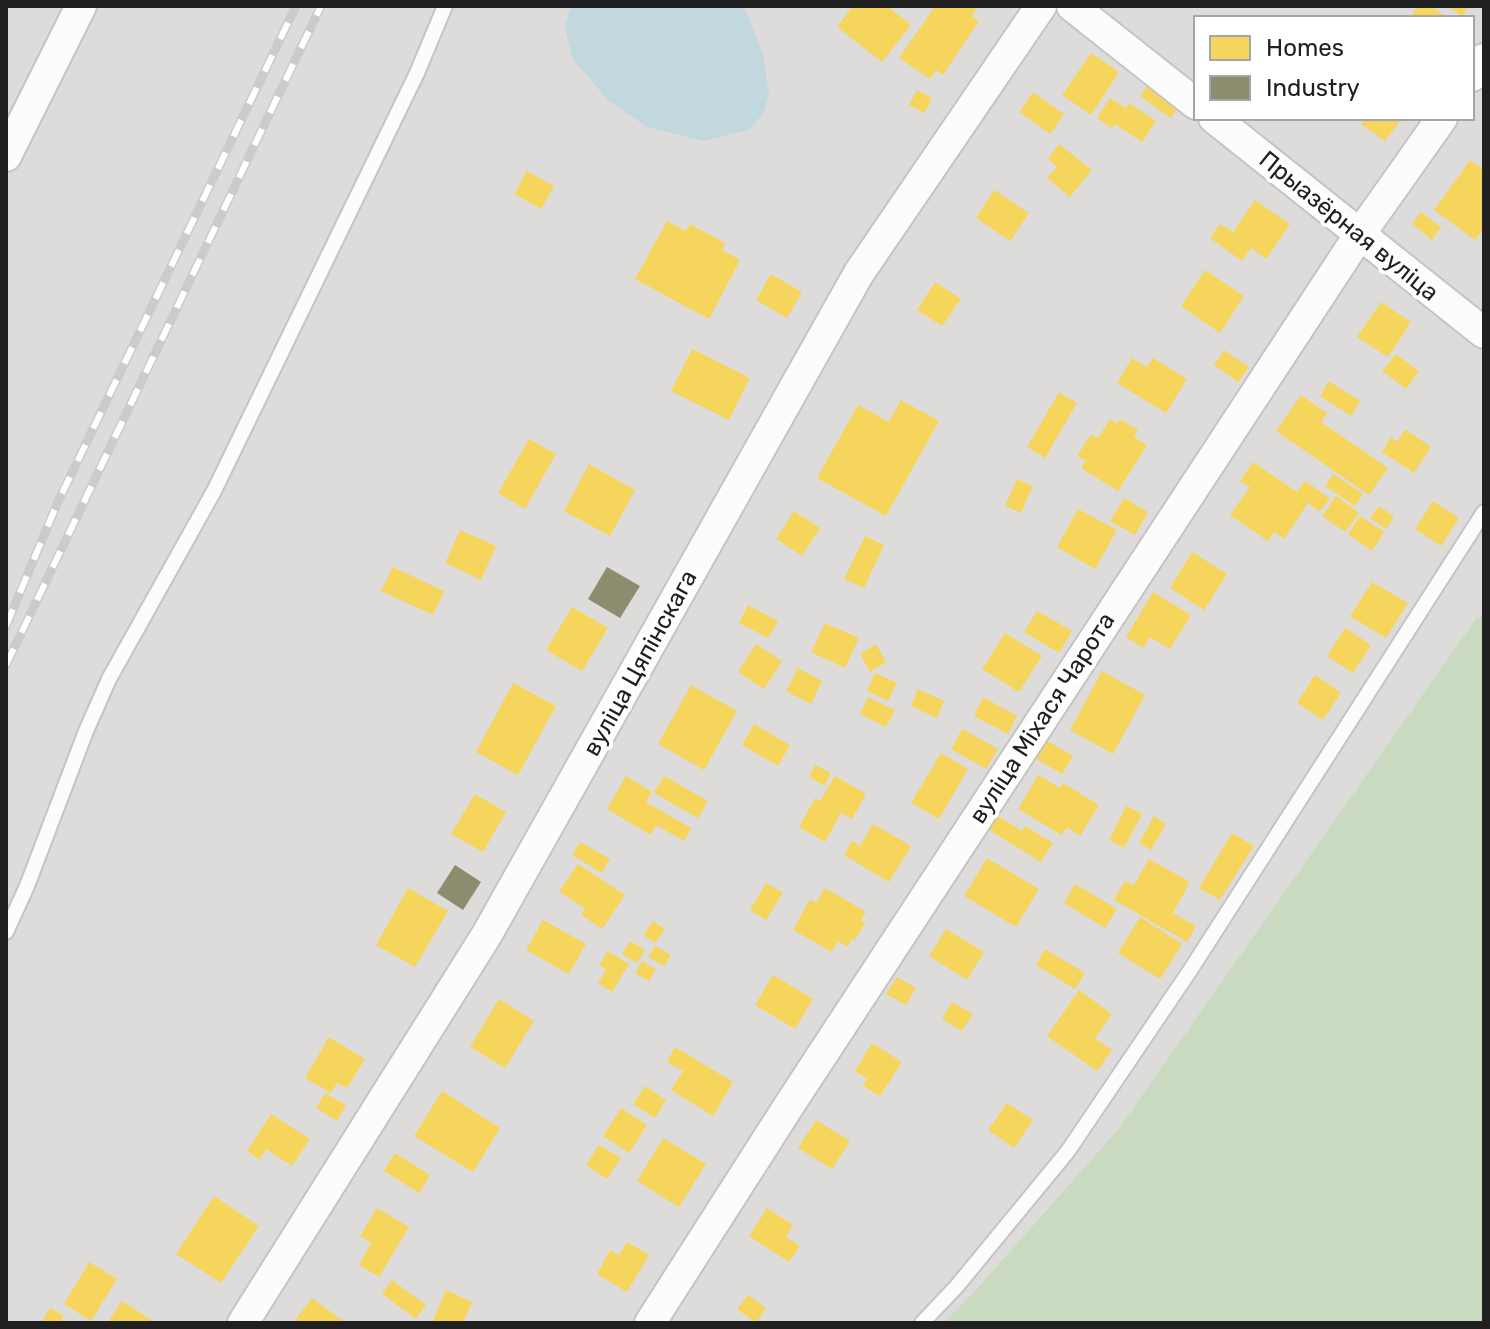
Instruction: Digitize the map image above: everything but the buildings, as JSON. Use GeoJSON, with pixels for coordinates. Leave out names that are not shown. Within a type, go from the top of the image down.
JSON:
{"type":"FeatureCollection","features":[{"type":"Feature","properties":{"kind":"street"},"geometry":{"type":"LineString","coordinates":[[6,156],[81,6]]}},
{"type":"Feature","properties":{"kind":"street","name":"вуліца Цяпінскага"},"geometry":{"type":"LineString","coordinates":[[243,1323],[486,936],[859,273],[1041,6]]}},
{"type":"Feature","properties":{"kind":"street"},"geometry":{"type":"LineString","coordinates":[[1072,6],[1194,102]]}},
{"type":"Feature","properties":{"kind":"street","name":"Прыазёрная вуліца"},"geometry":{"type":"LineString","coordinates":[[1217,120],[1484,333]]}},
{"type":"Feature","properties":{"kind":"street","name":"вуліца Міхася Чарота"},"geometry":{"type":"LineString","coordinates":[[650,1323],[1360,234],[1441,120]]}},
{"type":"Feature","properties":{"kind":"lane"},"geometry":{"type":"LineString","coordinates":[[6,932],[109,679],[214,491],[417,73],[445,6]]}},
{"type":"Feature","properties":{"kind":"lane"},"geometry":{"type":"LineString","coordinates":[[922,1323],[957,1286],[1068,1151],[1191,969],[1484,512]]}},
{"type":"Feature","properties":{"kind":"shaded area"},"geometry":{"type":"Polygon","coordinates":[[[6,6],[1484,6],[1484,615],[1476,618],[1119,1128],[943,1323],[6,1323],[6,6]]]}},
{"type":"Feature","properties":{"kind":"green space"},"geometry":{"type":"Polygon","coordinates":[[[1484,615],[1484,1323],[943,1323],[1119,1128],[1476,618],[1484,615]]]}},
{"type":"Feature","properties":{"kind":"water"},"geometry":{"type":"Polygon","coordinates":[[[571,6],[741,6],[763,55],[769,95],[763,114],[748,130],[703,141],[647,127],[608,100],[572,58],[565,27],[571,6]]]}},
{"type":"Feature","properties":{"kind":"railway"},"geometry":{"type":"LineString","coordinates":[[6,626],[57,504],[296,6]]}},
{"type":"Feature","properties":{"kind":"railway"},"geometry":{"type":"LineString","coordinates":[[6,665],[321,6]]}}]}
